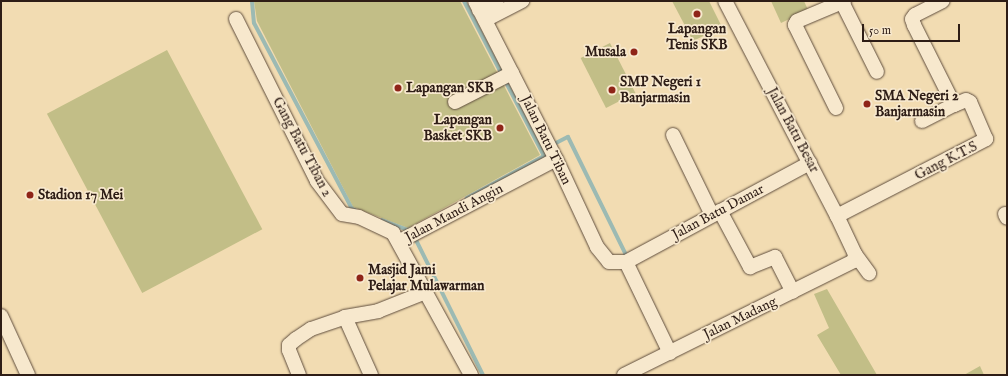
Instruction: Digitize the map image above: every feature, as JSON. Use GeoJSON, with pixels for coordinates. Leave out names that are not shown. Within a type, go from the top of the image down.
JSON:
{"type":"FeatureCollection","features":[{"type":"Feature","properties":{"kind":"street"},"geometry":{"type":"LineString","coordinates":[[480,10],[497,1]]}},
{"type":"Feature","properties":{"kind":"street"},"geometry":{"type":"LineString","coordinates":[[480,10],[522,1]]}},
{"type":"Feature","properties":{"kind":"street","name":"Jalan Batu Besar"},"geometry":{"type":"LineString","coordinates":[[725,1],[837,216],[849,234],[855,258],[869,273]]}},
{"type":"Feature","properties":{"kind":"street"},"geometry":{"type":"LineString","coordinates":[[922,121],[954,105],[912,19],[915,15],[943,1]]}},
{"type":"Feature","properties":{"kind":"street"},"geometry":{"type":"LineString","coordinates":[[836,108],[795,25],[797,21],[843,2],[876,72]]}},
{"type":"Feature","properties":{"kind":"street","name":"Jalan Batu Tiban"},"geometry":{"type":"LineString","coordinates":[[480,10],[556,159],[603,257],[609,262],[626,262]]}},
{"type":"Feature","properties":{"kind":"street","name":"Gang Batu Tiban 2"},"geometry":{"type":"LineString","coordinates":[[236,19],[318,181],[332,203],[342,214],[393,232],[400,241]]}},
{"type":"Feature","properties":{"kind":"street"},"geometry":{"type":"LineString","coordinates":[[455,102],[512,73]]}},
{"type":"Feature","properties":{"kind":"street","name":"Gang K.T.S"},"geometry":{"type":"LineString","coordinates":[[837,216],[985,141],[986,135],[970,102],[966,100],[954,105]]}},
{"type":"Feature","properties":{"kind":"street"},"geometry":{"type":"LineString","coordinates":[[673,135],[716,213],[750,267],[775,257],[792,292]]}},
{"type":"Feature","properties":{"kind":"street","name":"Jalan Mandi Angin"},"geometry":{"type":"LineString","coordinates":[[470,375],[400,241],[556,159]]}},
{"type":"Feature","properties":{"kind":"street","name":"Jalan Batu Damar"},"geometry":{"type":"LineString","coordinates":[[626,262],[810,163]]}},
{"type":"Feature","properties":{"kind":"street","name":"Jalan Madang"},"geometry":{"type":"LineString","coordinates":[[624,375],[792,292],[855,258]]}},
{"type":"Feature","properties":{"kind":"street"},"geometry":{"type":"LineString","coordinates":[[626,262],[670,353]]}},
{"type":"Feature","properties":{"kind":"street"},"geometry":{"type":"LineString","coordinates":[[299,375],[290,356],[290,345],[311,330],[345,317],[378,311],[426,292]]}},
{"type":"Feature","properties":{"kind":"street"},"geometry":{"type":"LineString","coordinates":[[1,316],[5,333],[28,375]]}},
{"type":"Feature","properties":{"kind":"street"},"geometry":{"type":"LineString","coordinates":[[345,317],[370,375]]}},
{"type":"Feature","properties":{"kind":"shaded area","name":"Lapangan SKB"},"geometry":{"type":"Polygon","coordinates":[[[254,1],[460,1],[540,155],[408,228],[353,207],[257,21],[254,1]]]}},
{"type":"Feature","properties":{"kind":"shaded area","name":"Lapangan Tenis SKB"},"geometry":{"type":"Polygon","coordinates":[[[672,1],[709,1],[722,27],[693,41],[672,1]]]}},
{"type":"Feature","properties":{"kind":"shaded area"},"geometry":{"type":"Polygon","coordinates":[[[771,1],[804,1],[808,10],[781,23],[771,1]]]}},
{"type":"Feature","properties":{"kind":"shaded area"},"geometry":{"type":"Polygon","coordinates":[[[610,43],[635,93],[606,108],[581,58],[610,43]]]}},
{"type":"Feature","properties":{"kind":"shaded area"},"geometry":{"type":"Polygon","coordinates":[[[167,50],[262,229],[142,293],[47,114],[167,50]]]}},
{"type":"Feature","properties":{"kind":"shaded area"},"geometry":{"type":"Polygon","coordinates":[[[827,289],[877,375],[841,375],[817,335],[829,328],[814,294],[827,289]]]}},
{"type":"Feature","properties":{"kind":"shaded area"},"geometry":{"type":"Polygon","coordinates":[[[980,366],[984,375],[964,375],[980,366]]]}},
{"type":"Feature","properties":{"kind":"waterway"},"geometry":{"type":"LineString","coordinates":[[252,1],[254,23],[352,209],[355,210]]}},
{"type":"Feature","properties":{"kind":"waterway"},"geometry":{"type":"LineString","coordinates":[[464,1],[544,156],[467,198]]}},
{"type":"Feature","properties":{"kind":"waterway"},"geometry":{"type":"LineString","coordinates":[[552,145],[568,137],[628,259]]}},
{"type":"Feature","properties":{"kind":"waterway"},"geometry":{"type":"LineString","coordinates":[[382,220],[408,230],[411,229]]}},
{"type":"Feature","properties":{"kind":"waterway"},"geometry":{"type":"LineString","coordinates":[[414,236],[483,375]]}},
{"type":"Feature","properties":{"kind":"place","name":"Lapangan Tenis SKB"},"geometry":{"type":"Point","coordinates":[697,14]}},
{"type":"Feature","properties":{"kind":"place","name":"Musala"},"geometry":{"type":"Point","coordinates":[634,52]}},
{"type":"Feature","properties":{"kind":"place","name":"Lapangan SKB"},"geometry":{"type":"Point","coordinates":[398,88]}},
{"type":"Feature","properties":{"kind":"place","name":"SMP Negeri 1 Banjarmasin"},"geometry":{"type":"Point","coordinates":[612,90]}},
{"type":"Feature","properties":{"kind":"place","name":"SMA Negeri 2 Banjarmasin"},"geometry":{"type":"Point","coordinates":[867,104]}},
{"type":"Feature","properties":{"kind":"place","name":"Lapangan Basket SKB"},"geometry":{"type":"Point","coordinates":[500,128]}},
{"type":"Feature","properties":{"kind":"place","name":"Stadion 17 Mei"},"geometry":{"type":"Point","coordinates":[30,195]}},
{"type":"Feature","properties":{"kind":"place","name":"Masjid Jami Pelajar Mulawarman"},"geometry":{"type":"Point","coordinates":[360,278]}}]}
